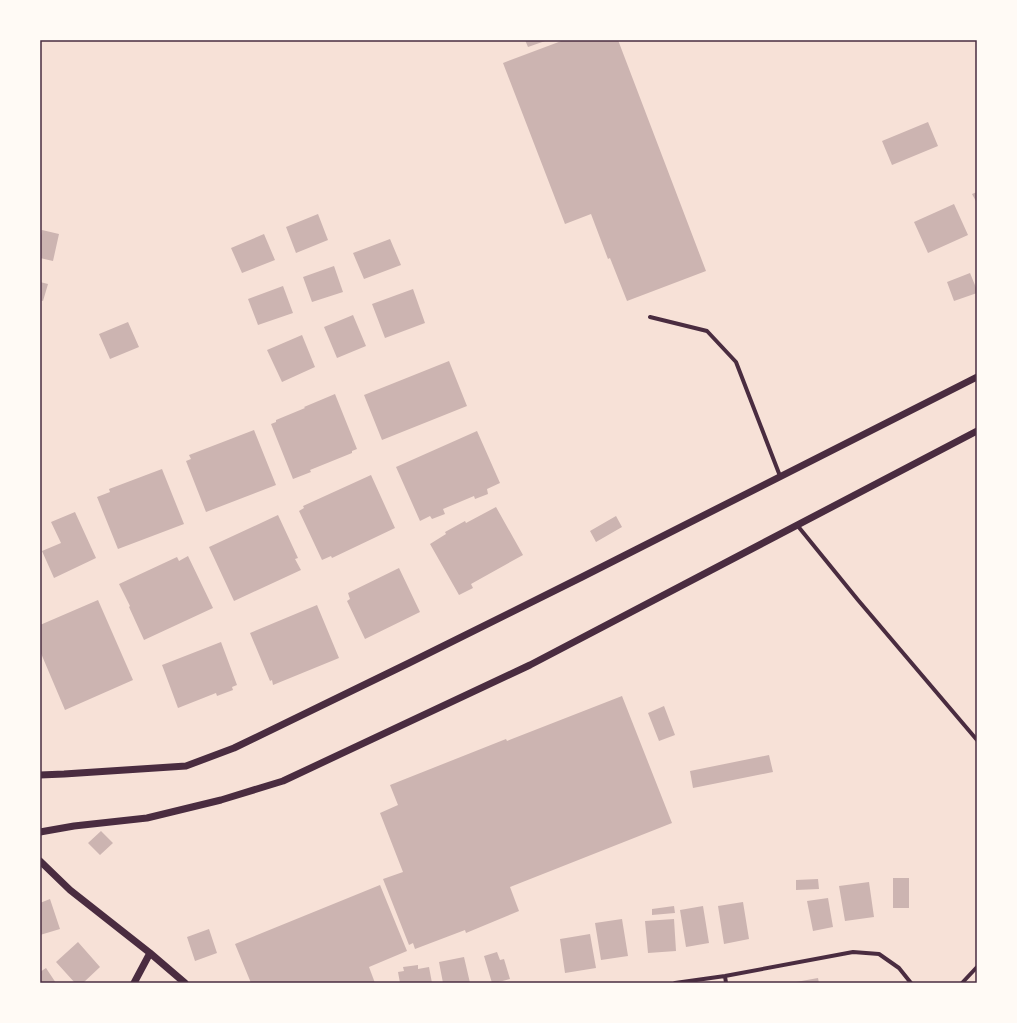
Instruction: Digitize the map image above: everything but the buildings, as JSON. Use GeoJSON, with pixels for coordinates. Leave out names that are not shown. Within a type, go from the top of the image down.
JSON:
{"type":"FeatureCollection","features":[{"type":"Feature","properties":{"kind":"street"},"geometry":{"type":"LineString","coordinates":[[650,317],[708,331],[736,362],[780,476]]}},
{"type":"Feature","properties":{"kind":"street"},"geometry":{"type":"LineString","coordinates":[[40,775],[186,766],[234,748],[582,578],[977,377]]}},
{"type":"Feature","properties":{"kind":"street"},"geometry":{"type":"LineString","coordinates":[[40,832],[74,826],[147,818],[221,800],[283,781],[530,665],[977,431]]}},
{"type":"Feature","properties":{"kind":"street"},"geometry":{"type":"LineString","coordinates":[[798,525],[858,600],[977,740]]}},
{"type":"Feature","properties":{"kind":"street"},"geometry":{"type":"LineString","coordinates":[[40,860],[70,890],[150,953],[185,983]]}},
{"type":"Feature","properties":{"kind":"street"},"geometry":{"type":"LineString","coordinates":[[675,983],[725,976],[853,952],[879,954],[899,968],[911,983]]}},
{"type":"Feature","properties":{"kind":"street"},"geometry":{"type":"LineString","coordinates":[[134,983],[150,953]]}},
{"type":"Feature","properties":{"kind":"street"},"geometry":{"type":"LineString","coordinates":[[962,983],[977,967]]}},
{"type":"Feature","properties":{"kind":"street"},"geometry":{"type":"LineString","coordinates":[[725,976],[726,983]]}}]}
